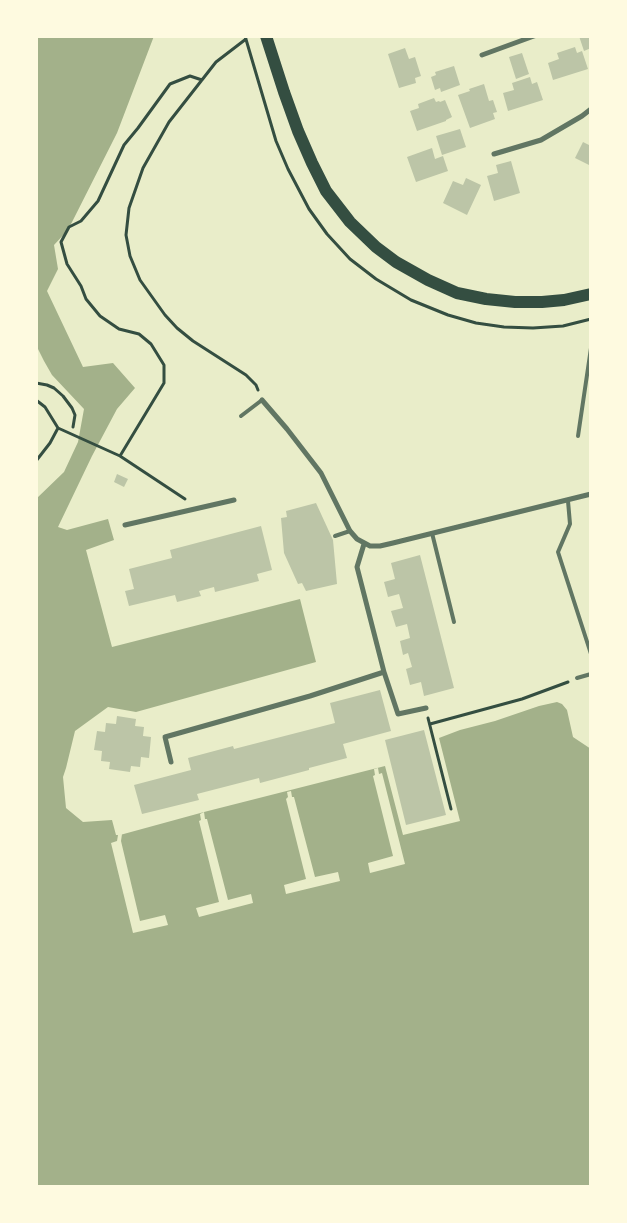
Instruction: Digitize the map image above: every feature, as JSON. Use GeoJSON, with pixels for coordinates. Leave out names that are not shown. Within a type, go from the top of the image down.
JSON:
{"type":"FeatureCollection","features":[{"type":"Feature","properties":{"kind":"main road"},"geometry":{"type":"LineString","coordinates":[[266,36],[298,131],[326,191],[350,222],[376,247],[396,262],[428,280],[457,293],[515,302],[564,300],[591,294]]}},
{"type":"Feature","properties":{"kind":"street"},"geometry":{"type":"LineString","coordinates":[[482,55],[534,36]]}},
{"type":"Feature","properties":{"kind":"street"},"geometry":{"type":"LineString","coordinates":[[494,154],[541,140],[591,109]]}},
{"type":"Feature","properties":{"kind":"street"},"geometry":{"type":"LineString","coordinates":[[262,400],[321,473],[350,531],[357,540],[370,546],[380,546],[432,534],[591,494]]}},
{"type":"Feature","properties":{"kind":"street"},"geometry":{"type":"LineString","coordinates":[[125,525],[234,500]]}},
{"type":"Feature","properties":{"kind":"street"},"geometry":{"type":"LineString","coordinates":[[364,544],[357,567],[384,672],[398,714],[426,708]]}},
{"type":"Feature","properties":{"kind":"street"},"geometry":{"type":"LineString","coordinates":[[171,762],[165,737],[310,696],[384,672]]}},
{"type":"Feature","properties":{"kind":"lane"},"geometry":{"type":"LineString","coordinates":[[578,436],[591,348]]}},
{"type":"Feature","properties":{"kind":"lane"},"geometry":{"type":"LineString","coordinates":[[241,416],[262,400]]}},
{"type":"Feature","properties":{"kind":"lane"},"geometry":{"type":"LineString","coordinates":[[568,501],[570,524],[558,552],[591,654]]}},
{"type":"Feature","properties":{"kind":"lane"},"geometry":{"type":"LineString","coordinates":[[335,536],[350,531]]}},
{"type":"Feature","properties":{"kind":"lane"},"geometry":{"type":"LineString","coordinates":[[432,534],[454,622]]}},
{"type":"Feature","properties":{"kind":"lane"},"geometry":{"type":"LineString","coordinates":[[577,678],[591,674]]}},
{"type":"Feature","properties":{"kind":"path"},"geometry":{"type":"LineString","coordinates":[[246,40],[216,62],[169,122],[143,168],[130,208],[126,234],[130,256],[140,280],[165,315],[193,341],[246,374],[256,385],[262,400]]}},
{"type":"Feature","properties":{"kind":"path"},"geometry":{"type":"LineString","coordinates":[[120,456],[164,383],[164,365],[151,344],[139,334],[119,329],[100,316],[86,299],[81,286],[67,264],[62,242],[69,227],[81,221],[98,201],[124,144],[170,84],[190,76],[202,80]]}},
{"type":"Feature","properties":{"kind":"path"},"geometry":{"type":"LineString","coordinates":[[36,383],[54,388],[63,396],[75,415],[73,427]]}},
{"type":"Feature","properties":{"kind":"path"},"geometry":{"type":"LineString","coordinates":[[36,400],[45,407],[58,428],[120,456],[198,508]]}},
{"type":"Feature","properties":{"kind":"path"},"geometry":{"type":"LineString","coordinates":[[36,461],[50,443],[58,428]]}},
{"type":"Feature","properties":{"kind":"path"},"geometry":{"type":"LineString","coordinates":[[430,724],[522,699],[577,678]]}},
{"type":"Feature","properties":{"kind":"path"},"geometry":{"type":"LineString","coordinates":[[426,708],[451,809]]}},
{"type":"Feature","properties":{"kind":"shaded area"},"geometry":{"type":"Polygon","coordinates":[[[36,36],[154,36],[117,133],[68,230],[54,245],[58,269],[47,291],[83,367],[113,363],[135,388],[117,409],[58,527],[67,530],[108,519],[114,540],[86,550],[112,647],[300,599],[316,662],[136,712],[108,707],[75,731],[63,777],[66,808],[83,822],[112,820],[116,835],[120,835],[385,766],[403,835],[460,821],[439,738],[539,706],[557,702],[562,704],[567,710],[573,737],[591,749],[591,1187],[36,1187],[36,499],[64,472],[78,442],[84,409],[52,375],[36,345],[36,36]]]}},
{"type":"Feature","properties":{"kind":"pier"},"geometry":{"type":"Polygon","coordinates":[[[378,768],[379,774],[382,773],[405,864],[370,873],[368,863],[393,856],[373,776],[375,775],[374,769],[378,768]]]}},
{"type":"Feature","properties":{"kind":"pier"},"geometry":{"type":"Polygon","coordinates":[[[291,791],[315,877],[338,872],[340,881],[286,894],[284,885],[306,879],[286,799],[288,797],[287,792],[291,791]]]}},
{"type":"Feature","properties":{"kind":"pier"},"geometry":{"type":"Polygon","coordinates":[[[204,812],[228,900],[251,894],[253,903],[199,917],[196,908],[219,902],[199,821],[201,820],[200,814],[204,812]]]}},
{"type":"Feature","properties":{"kind":"pier"},"geometry":{"type":"Polygon","coordinates":[[[122,834],[121,841],[140,921],[165,915],[168,925],[133,933],[111,843],[117,841],[118,835],[122,834]]]}},
{"type":"Feature","properties":{"kind":"building"},"geometry":{"type":"Polygon","coordinates":[[[579,36],[591,36],[591,48],[584,51],[579,36]]]}},
{"type":"Feature","properties":{"kind":"building"},"geometry":{"type":"Polygon","coordinates":[[[575,47],[577,53],[582,51],[588,69],[553,80],[548,63],[559,59],[557,53],[575,47]]]}},
{"type":"Feature","properties":{"kind":"building"},"geometry":{"type":"Polygon","coordinates":[[[405,48],[409,59],[415,57],[421,76],[415,78],[416,83],[399,88],[388,54],[405,48]]]}},
{"type":"Feature","properties":{"kind":"building"},"geometry":{"type":"Polygon","coordinates":[[[522,53],[529,74],[516,79],[509,57],[522,53]]]}},
{"type":"Feature","properties":{"kind":"building"},"geometry":{"type":"Polygon","coordinates":[[[454,66],[460,85],[441,92],[440,88],[435,90],[431,77],[436,75],[435,72],[454,66]]]}},
{"type":"Feature","properties":{"kind":"building"},"geometry":{"type":"Polygon","coordinates":[[[530,77],[532,84],[537,82],[543,100],[508,111],[503,93],[514,90],[512,83],[530,77]]]}},
{"type":"Feature","properties":{"kind":"building"},"geometry":{"type":"Polygon","coordinates":[[[484,84],[489,101],[493,100],[497,112],[493,113],[495,119],[470,128],[458,95],[484,84]]]}},
{"type":"Feature","properties":{"kind":"building"},"geometry":{"type":"Polygon","coordinates":[[[434,98],[436,102],[445,100],[452,117],[417,131],[410,111],[419,108],[418,104],[434,98]]]}},
{"type":"Feature","properties":{"kind":"building"},"geometry":{"type":"Polygon","coordinates":[[[460,129],[466,147],[442,155],[436,136],[460,129]]]}},
{"type":"Feature","properties":{"kind":"building"},"geometry":{"type":"Polygon","coordinates":[[[583,142],[591,146],[591,166],[575,158],[583,142]]]}},
{"type":"Feature","properties":{"kind":"building"},"geometry":{"type":"Polygon","coordinates":[[[432,148],[435,159],[443,156],[448,171],[416,182],[407,157],[432,148]]]}},
{"type":"Feature","properties":{"kind":"building"},"geometry":{"type":"Polygon","coordinates":[[[511,161],[520,193],[494,201],[487,176],[498,173],[496,165],[511,161]]]}},
{"type":"Feature","properties":{"kind":"building"},"geometry":{"type":"Polygon","coordinates":[[[466,178],[481,185],[467,215],[443,203],[453,181],[463,185],[466,178]]]}},
{"type":"Feature","properties":{"kind":"building"},"geometry":{"type":"Polygon","coordinates":[[[117,474],[128,479],[124,487],[114,482],[117,474]]]}},
{"type":"Feature","properties":{"kind":"building"},"geometry":{"type":"Polygon","coordinates":[[[316,503],[333,540],[337,584],[306,591],[302,583],[298,584],[284,553],[281,518],[287,517],[286,511],[316,503]]]}},
{"type":"Feature","properties":{"kind":"building"},"geometry":{"type":"Polygon","coordinates":[[[261,526],[272,570],[257,574],[259,581],[215,592],[214,587],[199,591],[201,596],[177,602],[175,595],[129,606],[125,591],[134,589],[129,569],[172,558],[170,550],[261,526]]]}},
{"type":"Feature","properties":{"kind":"building"},"geometry":{"type":"Polygon","coordinates":[[[420,555],[454,688],[424,696],[421,682],[410,685],[406,669],[412,667],[408,653],[403,655],[400,641],[410,638],[407,624],[396,627],[391,611],[403,608],[399,594],[388,597],[384,582],[395,579],[391,563],[420,555]]]}},
{"type":"Feature","properties":{"kind":"building"},"geometry":{"type":"Polygon","coordinates":[[[380,690],[391,731],[343,744],[347,758],[260,783],[259,778],[197,794],[199,800],[142,814],[134,785],[191,770],[188,758],[233,746],[234,749],[335,723],[330,703],[380,690]]]}},
{"type":"Feature","properties":{"kind":"building"},"geometry":{"type":"Polygon","coordinates":[[[117,716],[136,719],[135,726],[144,727],[143,736],[151,737],[149,758],[141,757],[140,767],[131,766],[130,772],[109,769],[110,762],[101,761],[102,751],[94,750],[97,731],[105,732],[106,723],[116,724],[117,716]]]}},
{"type":"Feature","properties":{"kind":"building"},"geometry":{"type":"Polygon","coordinates":[[[424,730],[446,815],[406,825],[385,740],[424,730]]]}}]}
